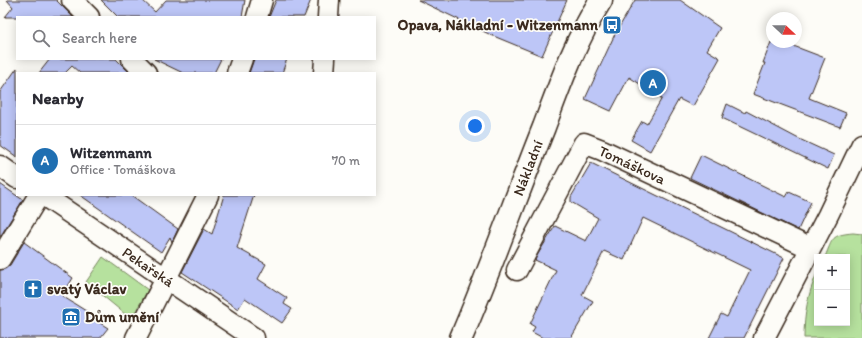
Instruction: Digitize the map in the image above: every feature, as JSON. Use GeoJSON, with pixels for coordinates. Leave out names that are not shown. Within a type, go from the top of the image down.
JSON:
{"type":"FeatureCollection","features":[{"type":"Feature","properties":{"kind":"street"},"geometry":{"type":"LineString","coordinates":[[72,0],[88,16]]}},
{"type":"Feature","properties":{"kind":"street"},"geometry":{"type":"LineString","coordinates":[[257,16],[262,0]]}},
{"type":"Feature","properties":{"kind":"street"},"geometry":{"type":"LineString","coordinates":[[328,16],[329,0]]}},
{"type":"Feature","properties":{"kind":"street","name":"Nákladní"},"geometry":{"type":"LineString","coordinates":[[461,338],[560,84],[578,42],[601,0]]}},
{"type":"Feature","properties":{"kind":"street"},"geometry":{"type":"LineString","coordinates":[[133,60],[145,72]]}},
{"type":"Feature","properties":{"kind":"street"},"geometry":{"type":"LineString","coordinates":[[237,72],[242,60]]}},
{"type":"Feature","properties":{"kind":"street"},"geometry":{"type":"LineString","coordinates":[[324,72],[325,60]]}},
{"type":"Feature","properties":{"kind":"street","name":"Tomáškova"},"geometry":{"type":"LineString","coordinates":[[517,270],[584,143],[602,150],[810,248]]}},
{"type":"Feature","properties":{"kind":"street"},"geometry":{"type":"LineString","coordinates":[[764,338],[862,144]]}},
{"type":"Feature","properties":{"kind":"street"},"geometry":{"type":"LineString","coordinates":[[0,166],[16,177]]}},
{"type":"Feature","properties":{"kind":"street"},"geometry":{"type":"LineString","coordinates":[[0,260],[38,196]]}},
{"type":"Feature","properties":{"kind":"street","name":"Pekařská"},"geometry":{"type":"LineString","coordinates":[[44,196],[254,338]]}},
{"type":"Feature","properties":{"kind":"street"},"geometry":{"type":"LineString","coordinates":[[136,338],[207,196]]}},
{"type":"Feature","properties":{"kind":"green space"},"geometry":{"type":"Polygon","coordinates":[[[853,233],[862,234],[862,338],[804,338],[807,304],[814,281],[814,326],[850,326],[850,254],[826,254],[834,239],[840,235],[853,233]]]}},
{"type":"Feature","properties":{"kind":"green space"},"geometry":{"type":"Polygon","coordinates":[[[103,257],[148,290],[131,319],[86,282],[103,257]]]}},
{"type":"Feature","properties":{"kind":"building"},"geometry":{"type":"Polygon","coordinates":[[[7,0],[56,0],[72,16],[5,17],[13,7],[7,0]]]}},
{"type":"Feature","properties":{"kind":"building"},"geometry":{"type":"Polygon","coordinates":[[[101,0],[142,0],[155,12],[166,0],[245,0],[242,16],[117,16],[101,0]]]}},
{"type":"Feature","properties":{"kind":"building"},"geometry":{"type":"Polygon","coordinates":[[[276,0],[311,0],[304,16],[269,16],[276,0]]]}},
{"type":"Feature","properties":{"kind":"building"},"geometry":{"type":"Polygon","coordinates":[[[418,0],[567,0],[542,56],[491,35],[418,0]]]}},
{"type":"Feature","properties":{"kind":"building"},"geometry":{"type":"Polygon","coordinates":[[[635,0],[680,0],[720,28],[707,50],[720,58],[693,106],[679,99],[650,151],[631,140],[642,121],[647,124],[662,98],[629,77],[611,111],[585,99],[614,36],[635,0]]]}},
{"type":"Feature","properties":{"kind":"building"},"geometry":{"type":"Polygon","coordinates":[[[769,48],[799,48],[825,58],[809,98],[846,113],[840,127],[753,94],[765,63],[763,63],[769,48]]]}},
{"type":"Feature","properties":{"kind":"building"},"geometry":{"type":"Polygon","coordinates":[[[49,60],[117,60],[129,72],[79,72],[72,66],[66,72],[40,72],[49,60]]]}},
{"type":"Feature","properties":{"kind":"building"},"geometry":{"type":"Polygon","coordinates":[[[156,60],[220,60],[214,72],[181,72],[156,60]]]}},
{"type":"Feature","properties":{"kind":"building"},"geometry":{"type":"Polygon","coordinates":[[[254,60],[287,60],[282,72],[249,72],[254,60]]]}},
{"type":"Feature","properties":{"kind":"building"},"geometry":{"type":"Polygon","coordinates":[[[17,68],[16,156],[0,145],[0,92],[17,68]]]}},
{"type":"Feature","properties":{"kind":"building"},"geometry":{"type":"Polygon","coordinates":[[[727,104],[745,113],[746,111],[797,138],[834,155],[828,169],[722,118],[727,104]]]}},
{"type":"Feature","properties":{"kind":"building"},"geometry":{"type":"Polygon","coordinates":[[[701,155],[786,197],[789,192],[811,202],[798,230],[690,178],[701,155]]]}},
{"type":"Feature","properties":{"kind":"building"},"geometry":{"type":"Polygon","coordinates":[[[591,163],[784,258],[744,338],[709,338],[721,314],[727,317],[750,270],[643,218],[624,260],[604,251],[582,295],[593,301],[571,338],[543,338],[532,332],[535,327],[530,324],[556,270],[535,260],[538,254],[555,226],[586,241],[598,218],[571,202],[571,197],[591,163]]]}},
{"type":"Feature","properties":{"kind":"building"},"geometry":{"type":"Polygon","coordinates":[[[0,184],[23,200],[0,237],[0,184]]]}},
{"type":"Feature","properties":{"kind":"building"},"geometry":{"type":"Polygon","coordinates":[[[81,196],[132,196],[178,229],[172,242],[170,237],[161,252],[81,196]]]}},
{"type":"Feature","properties":{"kind":"building"},"geometry":{"type":"Polygon","coordinates":[[[224,196],[254,196],[237,248],[266,264],[258,279],[287,298],[284,304],[292,309],[282,323],[245,298],[238,309],[182,272],[204,229],[212,234],[224,196]]]}},
{"type":"Feature","properties":{"kind":"building","name":"svatý Václav"},"geometry":{"type":"Polygon","coordinates":[[[24,242],[73,278],[62,296],[94,316],[92,318],[108,328],[100,338],[0,338],[0,270],[10,265],[24,242]]]}},
{"type":"Feature","properties":{"kind":"place","name":"Opava, Nákladní - Witzenmann"},"geometry":{"type":"Point","coordinates":[612,25]}},
{"type":"Feature","properties":{"kind":"place","name":"Witzenmann"},"geometry":{"type":"Point","coordinates":[653,83]}},
{"type":"Feature","properties":{"kind":"place","name":"svatý Václav"},"geometry":{"type":"Point","coordinates":[33,289]}},
{"type":"Feature","properties":{"kind":"place","name":"Dům umění"},"geometry":{"type":"Point","coordinates":[71,317]}}]}
